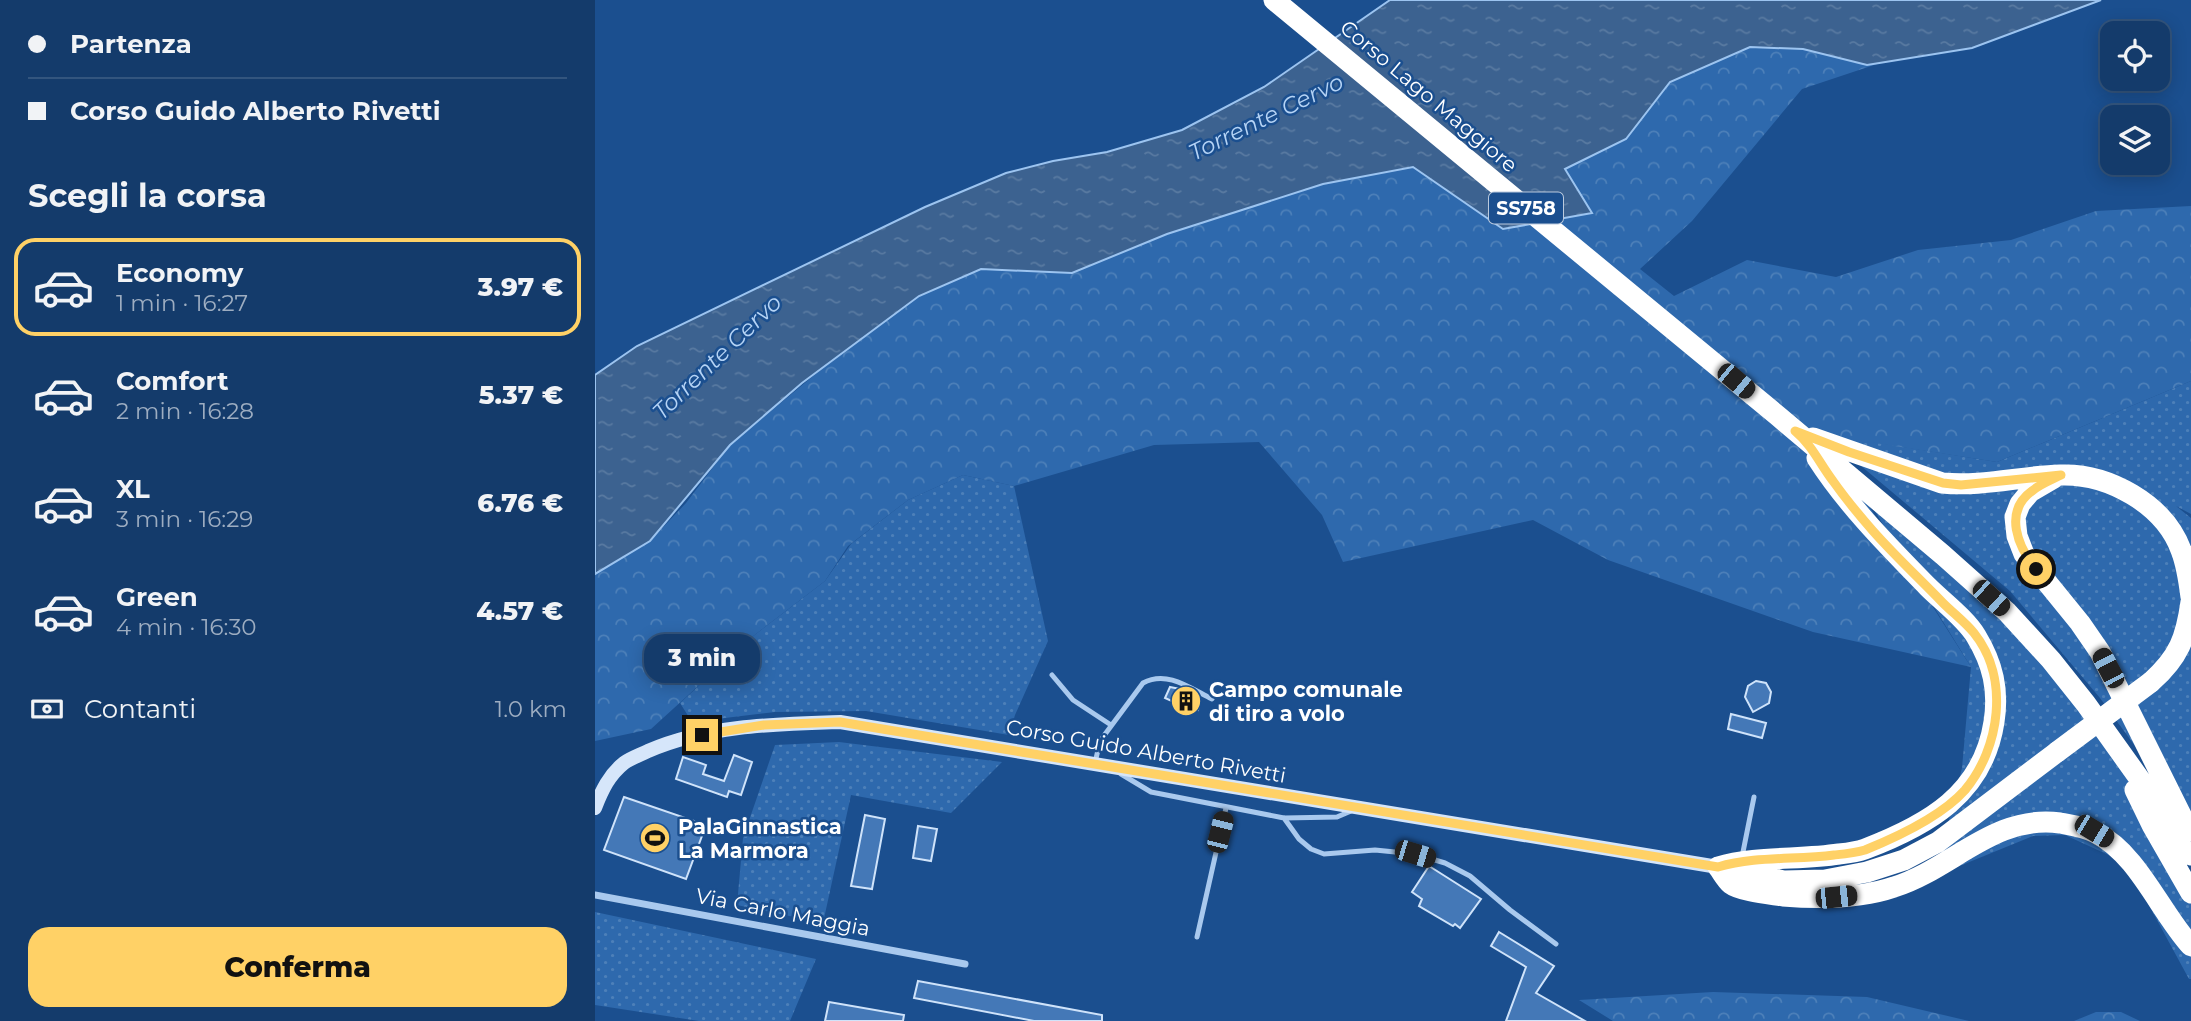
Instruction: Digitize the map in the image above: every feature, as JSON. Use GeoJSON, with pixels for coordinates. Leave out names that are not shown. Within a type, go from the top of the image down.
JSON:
{"type":"FeatureCollection","features":[{"type":"Feature","properties":{"kind":"highway","name":"Corso Lago Maggiore"},"geometry":{"type":"LineString","coordinates":[[1275,0],[1778,415],[2007,612],[2051,660],[2110,737],[2191,855]]}},
{"type":"Feature","properties":{"kind":"highway"},"geometry":{"type":"LineString","coordinates":[[1718,867],[1784,881],[1825,880],[1892,864],[1938,842],[2151,682],[2176,655],[2187,630],[2191,600],[2181,548],[2167,524],[2146,504],[2108,483],[2090,477],[2061,475],[1961,485],[1943,483],[1801,436]]}},
{"type":"Feature","properties":{"kind":"highway"},"geometry":{"type":"LineString","coordinates":[[1718,867],[1742,860],[1767,861],[1862,851],[1909,830],[1964,791],[1980,767],[1991,741],[1997,685],[1975,634],[1872,530],[1831,480],[1801,436]]}},
{"type":"Feature","properties":{"kind":"highway"},"geometry":{"type":"LineString","coordinates":[[2061,475],[2030,492],[2020,504],[2015,517],[2017,536],[2024,554],[2080,622],[2100,652],[2191,836]]}},
{"type":"Feature","properties":{"kind":"highway","name":"Corso Lago Maggiore"},"geometry":{"type":"LineString","coordinates":[[2110,737],[2152,825],[2191,893]]}},
{"type":"Feature","properties":{"kind":"highway"},"geometry":{"type":"LineString","coordinates":[[1718,867],[1732,885],[1770,894],[1815,899],[1857,895],[1894,887],[1931,871],[1995,833],[2019,823],[2046,821],[2094,831],[2111,842],[2127,859],[2191,946]]}},
{"type":"Feature","properties":{"kind":"main road","name":"Corso Guido Alberto Rivetti"},"geometry":{"type":"LineString","coordinates":[[595,808],[608,779],[625,762],[664,745],[722,731],[764,725],[840,722],[1718,867]]}},
{"type":"Feature","properties":{"kind":"street","name":"Via Carlo Maggia"},"geometry":{"type":"LineString","coordinates":[[595,895],[965,964]]}},
{"type":"Feature","properties":{"kind":"lane"},"geometry":{"type":"LineString","coordinates":[[1052,676],[1073,699],[1111,725]]}},
{"type":"Feature","properties":{"kind":"lane"},"geometry":{"type":"LineString","coordinates":[[1212,699],[1172,680],[1153,678],[1143,683],[1100,741],[1100,764],[1151,792],[1284,818],[1337,817],[1356,808]]}},
{"type":"Feature","properties":{"kind":"lane"},"geometry":{"type":"LineString","coordinates":[[1742,860],[1754,797]]}},
{"type":"Feature","properties":{"kind":"lane"},"geometry":{"type":"LineString","coordinates":[[1197,937],[1226,808]]}},
{"type":"Feature","properties":{"kind":"lane"},"geometry":{"type":"LineString","coordinates":[[1284,818],[1305,844],[1324,854],[1375,850],[1415,854],[1445,863],[1470,876],[1556,944]]}},
{"type":"Feature","properties":{"kind":"green space"},"geometry":{"type":"Polygon","coordinates":[[[1750,47],[1803,49],[1867,65],[1880,63],[1802,89],[1692,221],[1640,269],[1674,296],[1747,260],[1836,277],[1918,250],[2011,240],[2096,211],[2191,206],[2191,381],[1997,462],[1824,435],[1971,667],[1813,632],[1608,560],[1533,520],[1343,562],[1322,515],[1259,442],[1154,445],[1014,486],[963,475],[908,500],[848,546],[825,581],[752,637],[651,729],[595,741],[595,574],[650,541],[686,503],[730,445],[818,372],[919,296],[981,269],[1072,273],[1167,234],[1323,184],[1413,167],[1503,229],[1592,213],[1565,169],[1626,139],[1670,82],[1750,47]]]}},
{"type":"Feature","properties":{"kind":"green space"},"geometry":{"type":"Polygon","coordinates":[[[2191,381],[2191,514],[2176,506],[2191,518],[2191,823],[2100,698],[2010,591],[1823,434],[1997,462],[2191,381]]]}},
{"type":"Feature","properties":{"kind":"green space"},"geometry":{"type":"Polygon","coordinates":[[[963,475],[1014,486],[1048,641],[1015,715],[1009,735],[866,711],[775,712],[692,722],[680,703],[752,637],[825,581],[851,544],[908,500],[963,475]]]}},
{"type":"Feature","properties":{"kind":"green space"},"geometry":{"type":"Polygon","coordinates":[[[1858,484],[2007,612],[2086,704],[2191,892],[2191,979],[2126,863],[2065,835],[2033,836],[1935,876],[1962,768],[1971,667],[1858,484]]]}},
{"type":"Feature","properties":{"kind":"green space"},"geometry":{"type":"Polygon","coordinates":[[[839,742],[1002,762],[951,813],[851,795],[823,923],[737,905],[743,838],[775,745],[839,742]]]}},
{"type":"Feature","properties":{"kind":"green space"},"geometry":{"type":"Polygon","coordinates":[[[595,912],[816,959],[790,1021],[699,1021],[595,1005],[595,912]]]}},
{"type":"Feature","properties":{"kind":"green space"},"geometry":{"type":"Polygon","coordinates":[[[1713,992],[1867,997],[1969,1021],[1613,1021],[1579,1000],[1713,992]]]}},
{"type":"Feature","properties":{"kind":"green space"},"geometry":{"type":"Polygon","coordinates":[[[2096,1012],[2121,1012],[2140,1021],[2074,1021],[2096,1012]]]}},
{"type":"Feature","properties":{"kind":"water","name":"Torrente Cervo"},"geometry":{"type":"Polygon","coordinates":[[[1390,0],[2101,0],[1972,48],[1867,65],[1803,49],[1750,47],[1670,82],[1626,139],[1565,169],[1592,213],[1503,229],[1413,167],[1323,184],[1167,234],[1072,273],[981,269],[919,296],[802,383],[730,445],[650,541],[595,574],[595,375],[637,346],[925,207],[1006,173],[1053,161],[1107,152],[1182,130],[1264,87],[1390,0]]]}},
{"type":"Feature","properties":{"kind":"building"},"geometry":{"type":"Polygon","coordinates":[[[1756,681],[1766,683],[1771,692],[1769,703],[1753,712],[1745,697],[1748,686],[1756,681]]]}},
{"type":"Feature","properties":{"kind":"building","name":"Campo comunale di tiro a volo"},"geometry":{"type":"Polygon","coordinates":[[[1170,687],[1185,690],[1200,700],[1198,710],[1165,698],[1170,687]]]}},
{"type":"Feature","properties":{"kind":"building"},"geometry":{"type":"Polygon","coordinates":[[[1731,714],[1766,723],[1762,738],[1728,729],[1731,714]]]}},
{"type":"Feature","properties":{"kind":"building"},"geometry":{"type":"Polygon","coordinates":[[[734,755],[752,762],[741,795],[729,791],[727,797],[676,779],[683,757],[706,765],[703,774],[724,781],[734,755]]]}},
{"type":"Feature","properties":{"kind":"building","name":"PalaGinnastica La Marmora"},"geometry":{"type":"Polygon","coordinates":[[[624,797],[706,825],[686,879],[604,850],[624,797]]]}},
{"type":"Feature","properties":{"kind":"building"},"geometry":{"type":"Polygon","coordinates":[[[865,815],[885,819],[872,889],[851,886],[865,815]]]}},
{"type":"Feature","properties":{"kind":"building"},"geometry":{"type":"Polygon","coordinates":[[[918,826],[937,829],[931,861],[913,858],[918,826]]]}},
{"type":"Feature","properties":{"kind":"building"},"geometry":{"type":"Polygon","coordinates":[[[1429,866],[1481,899],[1460,928],[1419,906],[1422,899],[1412,892],[1429,866]]]}},
{"type":"Feature","properties":{"kind":"building"},"geometry":{"type":"Polygon","coordinates":[[[1499,932],[1554,966],[1536,993],[1585,1021],[1506,1021],[1526,967],[1491,946],[1499,932]]]}},
{"type":"Feature","properties":{"kind":"building"},"geometry":{"type":"Polygon","coordinates":[[[918,981],[1102,1015],[1102,1021],[1034,1021],[914,998],[918,981]]]}},
{"type":"Feature","properties":{"kind":"building"},"geometry":{"type":"Polygon","coordinates":[[[829,1002],[904,1015],[903,1021],[825,1021],[829,1002]]]}},
{"type":"Feature","properties":{"kind":"place","name":"Campo comunale di tiro a volo"},"geometry":{"type":"Point","coordinates":[1186,701]}},
{"type":"Feature","properties":{"kind":"place","name":"PalaGinnastica La Marmora"},"geometry":{"type":"Point","coordinates":[655,838]}},
{"type":"Feature","properties":{"kind":"route"},"geometry":{"type":"LineString","coordinates":[[702,735],[764,725],[840,722],[1718,867],[1742,860],[1767,861],[1826,856],[1862,851],[1909,830],[1964,791],[1980,767],[1991,741],[1997,685],[1975,634],[1872,530],[1831,480],[1807,441],[1795,431],[1943,483],[1961,485],[2061,475],[2030,492],[2020,504],[2015,517],[2017,536],[2024,554],[2036,569]]}}]}
